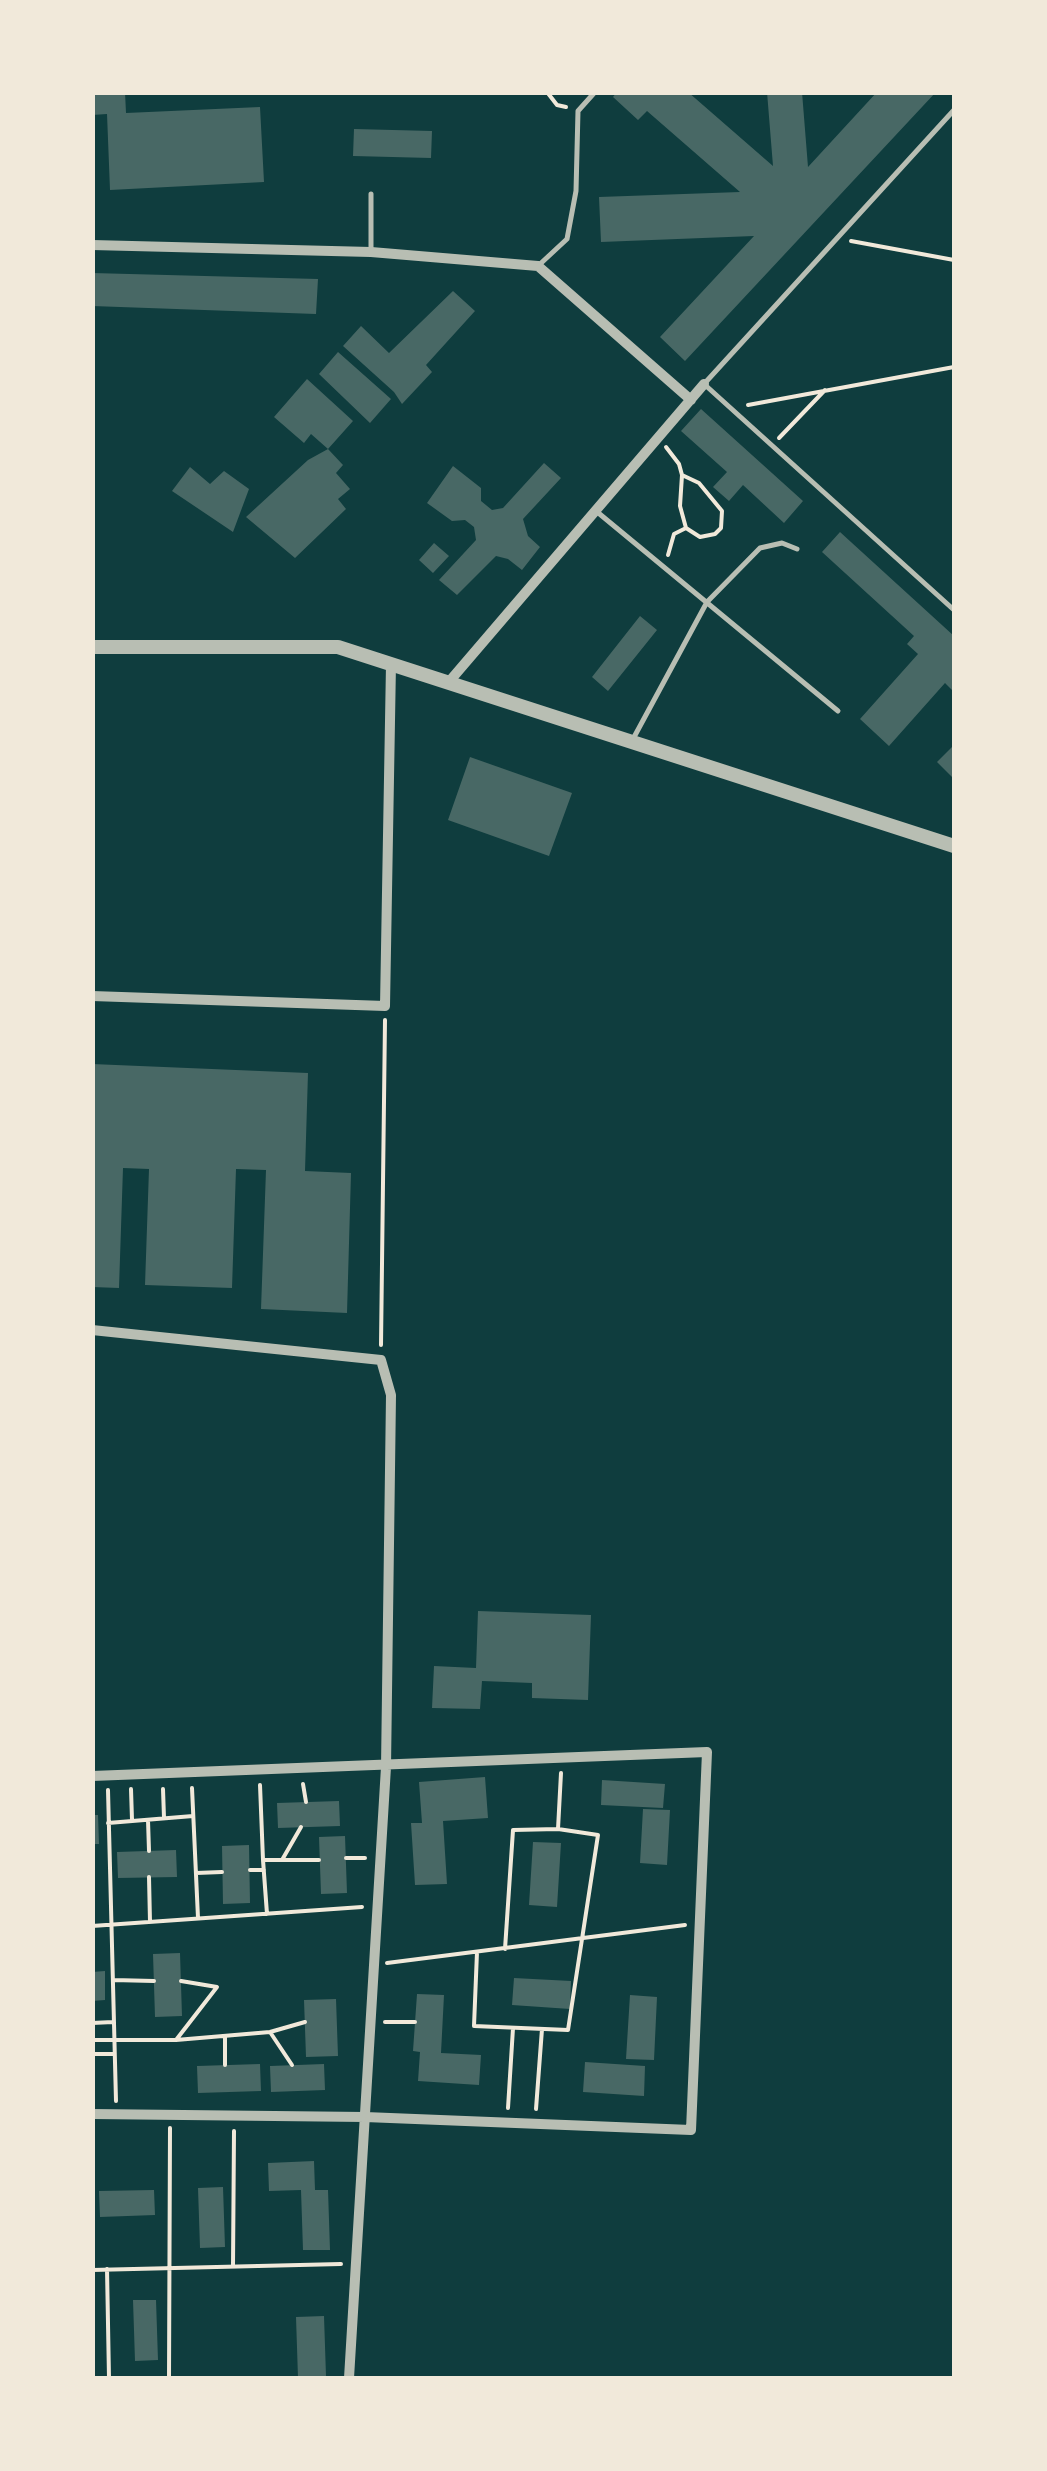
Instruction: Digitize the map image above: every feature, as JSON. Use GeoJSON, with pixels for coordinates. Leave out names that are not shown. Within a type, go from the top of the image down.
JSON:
{"type":"FeatureCollection","features":[{"type":"Feature","properties":{"kind":"street"},"geometry":{"type":"LineString","coordinates":[[92,246],[371,252],[538,266],[691,400]]}},
{"type":"Feature","properties":{"kind":"street"},"geometry":{"type":"LineString","coordinates":[[448,682],[704,384]]}},
{"type":"Feature","properties":{"kind":"street"},"geometry":{"type":"LineString","coordinates":[[92,647],[338,647],[954,846]]}},
{"type":"Feature","properties":{"kind":"street"},"geometry":{"type":"LineString","coordinates":[[92,996],[385,1006],[391,664]]}},
{"type":"Feature","properties":{"kind":"street"},"geometry":{"type":"LineString","coordinates":[[92,1330],[381,1360],[391,1394],[386,1766],[349,2378]]}},
{"type":"Feature","properties":{"kind":"street"},"geometry":{"type":"LineString","coordinates":[[92,1776],[706,1752],[691,2130],[364,2117],[92,2114]]}},
{"type":"Feature","properties":{"kind":"lane"},"geometry":{"type":"LineString","coordinates":[[538,266],[567,238],[576,190],[578,111],[594,92]]}},
{"type":"Feature","properties":{"kind":"lane"},"geometry":{"type":"LineString","coordinates":[[954,110],[704,384],[954,610]]}},
{"type":"Feature","properties":{"kind":"lane"},"geometry":{"type":"LineString","coordinates":[[371,194],[371,252]]}},
{"type":"Feature","properties":{"kind":"lane"},"geometry":{"type":"LineString","coordinates":[[596,511],[838,711]]}},
{"type":"Feature","properties":{"kind":"lane"},"geometry":{"type":"LineString","coordinates":[[632,742],[707,602],[760,548],[782,543],[797,549]]}},
{"type":"Feature","properties":{"kind":"path"},"geometry":{"type":"LineString","coordinates":[[547,92],[557,105],[578,111]]}},
{"type":"Feature","properties":{"kind":"path"},"geometry":{"type":"LineString","coordinates":[[838,238],[954,260]]}},
{"type":"Feature","properties":{"kind":"path"},"geometry":{"type":"LineString","coordinates":[[730,408],[954,366]]}},
{"type":"Feature","properties":{"kind":"path"},"geometry":{"type":"LineString","coordinates":[[772,445],[825,390]]}},
{"type":"Feature","properties":{"kind":"path"},"geometry":{"type":"LineString","coordinates":[[658,439],[673,454],[682,475],[680,506],[686,528],[700,537],[708,536],[721,528],[722,511],[708,490],[682,475]]}},
{"type":"Feature","properties":{"kind":"path"},"geometry":{"type":"LineString","coordinates":[[666,568],[665,559],[673,547],[674,534],[686,528]]}},
{"type":"Feature","properties":{"kind":"path"},"geometry":{"type":"LineString","coordinates":[[381,1360],[385,1006]]}},
{"type":"Feature","properties":{"kind":"path"},"geometry":{"type":"LineString","coordinates":[[558,1829],[561,1758]]}},
{"type":"Feature","properties":{"kind":"path"},"geometry":{"type":"LineString","coordinates":[[300,1769],[306,1802]]}},
{"type":"Feature","properties":{"kind":"path"},"geometry":{"type":"LineString","coordinates":[[259,1771],[267,1914]]}},
{"type":"Feature","properties":{"kind":"path"},"geometry":{"type":"LineString","coordinates":[[192,1773],[198,1918]]}},
{"type":"Feature","properties":{"kind":"path"},"geometry":{"type":"LineString","coordinates":[[131,1774],[132,1821]]}},
{"type":"Feature","properties":{"kind":"path"},"geometry":{"type":"LineString","coordinates":[[163,1774],[164,1818]]}},
{"type":"Feature","properties":{"kind":"path"},"geometry":{"type":"LineString","coordinates":[[107,1776],[117,2114]]}},
{"type":"Feature","properties":{"kind":"path"},"geometry":{"type":"LineString","coordinates":[[108,1823],[194,1816]]}},
{"type":"Feature","properties":{"kind":"path"},"geometry":{"type":"LineString","coordinates":[[148,1820],[149,1851]]}},
{"type":"Feature","properties":{"kind":"path"},"geometry":{"type":"LineString","coordinates":[[282,1860],[301,1828]]}},
{"type":"Feature","properties":{"kind":"path"},"geometry":{"type":"LineString","coordinates":[[478,1952],[474,2026],[568,2030],[598,1835],[558,1829],[512,1830],[505,1948]]}},
{"type":"Feature","properties":{"kind":"path"},"geometry":{"type":"LineString","coordinates":[[346,1858],[380,1859]]}},
{"type":"Feature","properties":{"kind":"path"},"geometry":{"type":"LineString","coordinates":[[264,1860],[319,1860]]}},
{"type":"Feature","properties":{"kind":"path"},"geometry":{"type":"LineString","coordinates":[[250,1870],[264,1870]]}},
{"type":"Feature","properties":{"kind":"path"},"geometry":{"type":"LineString","coordinates":[[196,1872],[222,1872]]}},
{"type":"Feature","properties":{"kind":"path"},"geometry":{"type":"LineString","coordinates":[[149,1878],[150,1922]]}},
{"type":"Feature","properties":{"kind":"path"},"geometry":{"type":"LineString","coordinates":[[92,1926],[378,1906]]}},
{"type":"Feature","properties":{"kind":"path"},"geometry":{"type":"LineString","coordinates":[[374,1965],[700,1924]]}},
{"type":"Feature","properties":{"kind":"path"},"geometry":{"type":"LineString","coordinates":[[113,1980],[154,1981]]}},
{"type":"Feature","properties":{"kind":"path"},"geometry":{"type":"LineString","coordinates":[[176,2040],[217,1986],[181,1981]]}},
{"type":"Feature","properties":{"kind":"path"},"geometry":{"type":"LineString","coordinates":[[114,2022],[92,2023],[93,2054],[115,2054]]}},
{"type":"Feature","properties":{"kind":"path"},"geometry":{"type":"LineString","coordinates":[[93,2040],[225,2036],[270,2032],[305,2022]]}},
{"type":"Feature","properties":{"kind":"path"},"geometry":{"type":"LineString","coordinates":[[370,2022],[415,2022]]}},
{"type":"Feature","properties":{"kind":"path"},"geometry":{"type":"LineString","coordinates":[[507,2123],[514,2028]]}},
{"type":"Feature","properties":{"kind":"path"},"geometry":{"type":"LineString","coordinates":[[535,2124],[542,2029]]}},
{"type":"Feature","properties":{"kind":"path"},"geometry":{"type":"LineString","coordinates":[[270,2032],[292,2065]]}},
{"type":"Feature","properties":{"kind":"path"},"geometry":{"type":"LineString","coordinates":[[225,2036],[225,2066]]}},
{"type":"Feature","properties":{"kind":"path"},"geometry":{"type":"LineString","coordinates":[[169,2378],[170,2115]]}},
{"type":"Feature","properties":{"kind":"path"},"geometry":{"type":"LineString","coordinates":[[232,2266],[234,2116]]}},
{"type":"Feature","properties":{"kind":"path"},"geometry":{"type":"LineString","coordinates":[[92,2270],[356,2263]]}},
{"type":"Feature","properties":{"kind":"path"},"geometry":{"type":"LineString","coordinates":[[108,2269],[109,2378]]}},
{"type":"Feature","properties":{"kind":"building"},"geometry":{"type":"Polygon","coordinates":[[[92,92],[125,92],[126,113],[260,107],[264,182],[110,190],[107,114],[92,115],[92,92]]]}},
{"type":"Feature","properties":{"kind":"building"},"geometry":{"type":"Polygon","coordinates":[[[617,92],[688,92],[773,166],[767,92],[802,92],[808,167],[877,92],[936,92],[685,361],[660,337],[754,236],[601,242],[599,197],[740,192],[647,111],[638,120],[613,97],[617,92]]]}},
{"type":"Feature","properties":{"kind":"building"},"geometry":{"type":"Polygon","coordinates":[[[354,129],[432,131],[431,158],[353,156],[354,129]]]}},
{"type":"Feature","properties":{"kind":"building"},"geometry":{"type":"Polygon","coordinates":[[[92,273],[318,279],[316,314],[92,306],[92,273]]]}},
{"type":"Feature","properties":{"kind":"building"},"geometry":{"type":"Polygon","coordinates":[[[453,291],[475,311],[426,365],[432,372],[402,404],[343,346],[361,326],[389,353],[453,291]]]}},
{"type":"Feature","properties":{"kind":"building"},"geometry":{"type":"Polygon","coordinates":[[[338,352],[391,399],[370,423],[319,374],[338,352]]]}},
{"type":"Feature","properties":{"kind":"building"},"geometry":{"type":"Polygon","coordinates":[[[307,379],[353,421],[328,449],[311,434],[304,443],[274,417],[307,379]]]}},
{"type":"Feature","properties":{"kind":"building"},"geometry":{"type":"Polygon","coordinates":[[[701,409],[803,501],[784,523],[743,485],[729,501],[713,487],[727,472],[681,431],[701,409]]]}},
{"type":"Feature","properties":{"kind":"building"},"geometry":{"type":"Polygon","coordinates":[[[328,449],[343,465],[336,473],[350,489],[338,499],[346,509],[295,558],[246,517],[308,460],[328,449]]]}},
{"type":"Feature","properties":{"kind":"building"},"geometry":{"type":"Polygon","coordinates":[[[544,463],[561,478],[523,519],[528,536],[540,547],[522,570],[508,559],[496,556],[457,595],[439,580],[476,540],[474,527],[465,520],[452,521],[427,503],[453,466],[481,488],[481,501],[492,510],[503,508],[544,463]]]}},
{"type":"Feature","properties":{"kind":"building"},"geometry":{"type":"Polygon","coordinates":[[[190,467],[210,484],[224,471],[249,489],[233,532],[172,491],[190,467]]]}},
{"type":"Feature","properties":{"kind":"building"},"geometry":{"type":"Polygon","coordinates":[[[840,532],[954,636],[954,692],[945,683],[889,746],[860,719],[918,654],[907,644],[914,636],[822,552],[840,532]]]}},
{"type":"Feature","properties":{"kind":"building"},"geometry":{"type":"Polygon","coordinates":[[[434,543],[449,556],[433,573],[419,560],[434,543]]]}},
{"type":"Feature","properties":{"kind":"building"},"geometry":{"type":"Polygon","coordinates":[[[640,616],[657,630],[608,691],[592,677],[640,616]]]}},
{"type":"Feature","properties":{"kind":"building"},"geometry":{"type":"Polygon","coordinates":[[[954,745],[954,779],[937,762],[954,745]]]}},
{"type":"Feature","properties":{"kind":"building"},"geometry":{"type":"Polygon","coordinates":[[[470,757],[572,793],[549,856],[448,820],[470,757]]]}},
{"type":"Feature","properties":{"kind":"building"},"geometry":{"type":"Polygon","coordinates":[[[92,1064],[308,1073],[305,1171],[351,1173],[347,1313],[261,1309],[266,1170],[236,1169],[232,1288],[145,1285],[149,1169],[123,1168],[119,1288],[92,1287],[92,1064]]]}},
{"type":"Feature","properties":{"kind":"building"},"geometry":{"type":"Polygon","coordinates":[[[478,1611],[591,1615],[588,1700],[532,1698],[532,1683],[482,1681],[480,1709],[432,1708],[434,1666],[476,1668],[478,1611]]]}},
{"type":"Feature","properties":{"kind":"building"},"geometry":{"type":"Polygon","coordinates":[[[485,1777],[488,1818],[443,1821],[447,1884],[415,1885],[411,1823],[422,1823],[419,1782],[485,1777]]]}},
{"type":"Feature","properties":{"kind":"building"},"geometry":{"type":"Polygon","coordinates":[[[602,1780],[665,1784],[663,1808],[601,1805],[602,1780]]]}},
{"type":"Feature","properties":{"kind":"building"},"geometry":{"type":"Polygon","coordinates":[[[339,1801],[340,1826],[278,1828],[277,1803],[339,1801]]]}},
{"type":"Feature","properties":{"kind":"building"},"geometry":{"type":"Polygon","coordinates":[[[643,1809],[670,1810],[667,1865],[640,1863],[643,1809]]]}},
{"type":"Feature","properties":{"kind":"building"},"geometry":{"type":"Polygon","coordinates":[[[92,1815],[98,1815],[99,1844],[92,1844],[92,1815]]]}},
{"type":"Feature","properties":{"kind":"building"},"geometry":{"type":"Polygon","coordinates":[[[345,1836],[347,1893],[321,1894],[319,1837],[345,1836]]]}},
{"type":"Feature","properties":{"kind":"building"},"geometry":{"type":"Polygon","coordinates":[[[533,1842],[561,1843],[557,1907],[529,1905],[533,1842]]]}},
{"type":"Feature","properties":{"kind":"building"},"geometry":{"type":"Polygon","coordinates":[[[249,1845],[250,1903],[223,1904],[222,1846],[249,1845]]]}},
{"type":"Feature","properties":{"kind":"building"},"geometry":{"type":"Polygon","coordinates":[[[176,1850],[177,1877],[118,1878],[117,1852],[176,1850]]]}},
{"type":"Feature","properties":{"kind":"building"},"geometry":{"type":"Polygon","coordinates":[[[180,1953],[182,2016],[155,2017],[153,1954],[180,1953]]]}},
{"type":"Feature","properties":{"kind":"building"},"geometry":{"type":"Polygon","coordinates":[[[105,1971],[105,2000],[92,2001],[92,1972],[105,1971]]]}},
{"type":"Feature","properties":{"kind":"building"},"geometry":{"type":"Polygon","coordinates":[[[514,1978],[571,1981],[570,2009],[512,2005],[514,1978]]]}},
{"type":"Feature","properties":{"kind":"building"},"geometry":{"type":"Polygon","coordinates":[[[417,1994],[444,1995],[441,2053],[481,2055],[479,2085],[418,2081],[420,2052],[413,2051],[417,1994]]]}},
{"type":"Feature","properties":{"kind":"building"},"geometry":{"type":"Polygon","coordinates":[[[630,1995],[657,1997],[654,2060],[626,2059],[630,1995]]]}},
{"type":"Feature","properties":{"kind":"building"},"geometry":{"type":"Polygon","coordinates":[[[336,1999],[338,2056],[306,2057],[304,2000],[336,1999]]]}},
{"type":"Feature","properties":{"kind":"building"},"geometry":{"type":"Polygon","coordinates":[[[585,2062],[645,2066],[644,2096],[583,2092],[585,2062]]]}},
{"type":"Feature","properties":{"kind":"building"},"geometry":{"type":"Polygon","coordinates":[[[260,2064],[261,2091],[198,2093],[197,2066],[260,2064]]]}},
{"type":"Feature","properties":{"kind":"building"},"geometry":{"type":"Polygon","coordinates":[[[324,2064],[325,2090],[271,2092],[270,2066],[324,2064]]]}},
{"type":"Feature","properties":{"kind":"building"},"geometry":{"type":"Polygon","coordinates":[[[314,2161],[315,2190],[328,2190],[330,2250],[303,2250],[301,2190],[269,2191],[268,2163],[314,2161]]]}},
{"type":"Feature","properties":{"kind":"building"},"geometry":{"type":"Polygon","coordinates":[[[223,2187],[225,2247],[200,2248],[198,2188],[223,2187]]]}},
{"type":"Feature","properties":{"kind":"building"},"geometry":{"type":"Polygon","coordinates":[[[154,2190],[155,2215],[100,2217],[99,2191],[154,2190]]]}},
{"type":"Feature","properties":{"kind":"building"},"geometry":{"type":"Polygon","coordinates":[[[133,2300],[156,2300],[158,2360],[135,2361],[133,2300]]]}},
{"type":"Feature","properties":{"kind":"building"},"geometry":{"type":"Polygon","coordinates":[[[324,2316],[326,2376],[298,2378],[296,2317],[324,2316]]]}}]}
